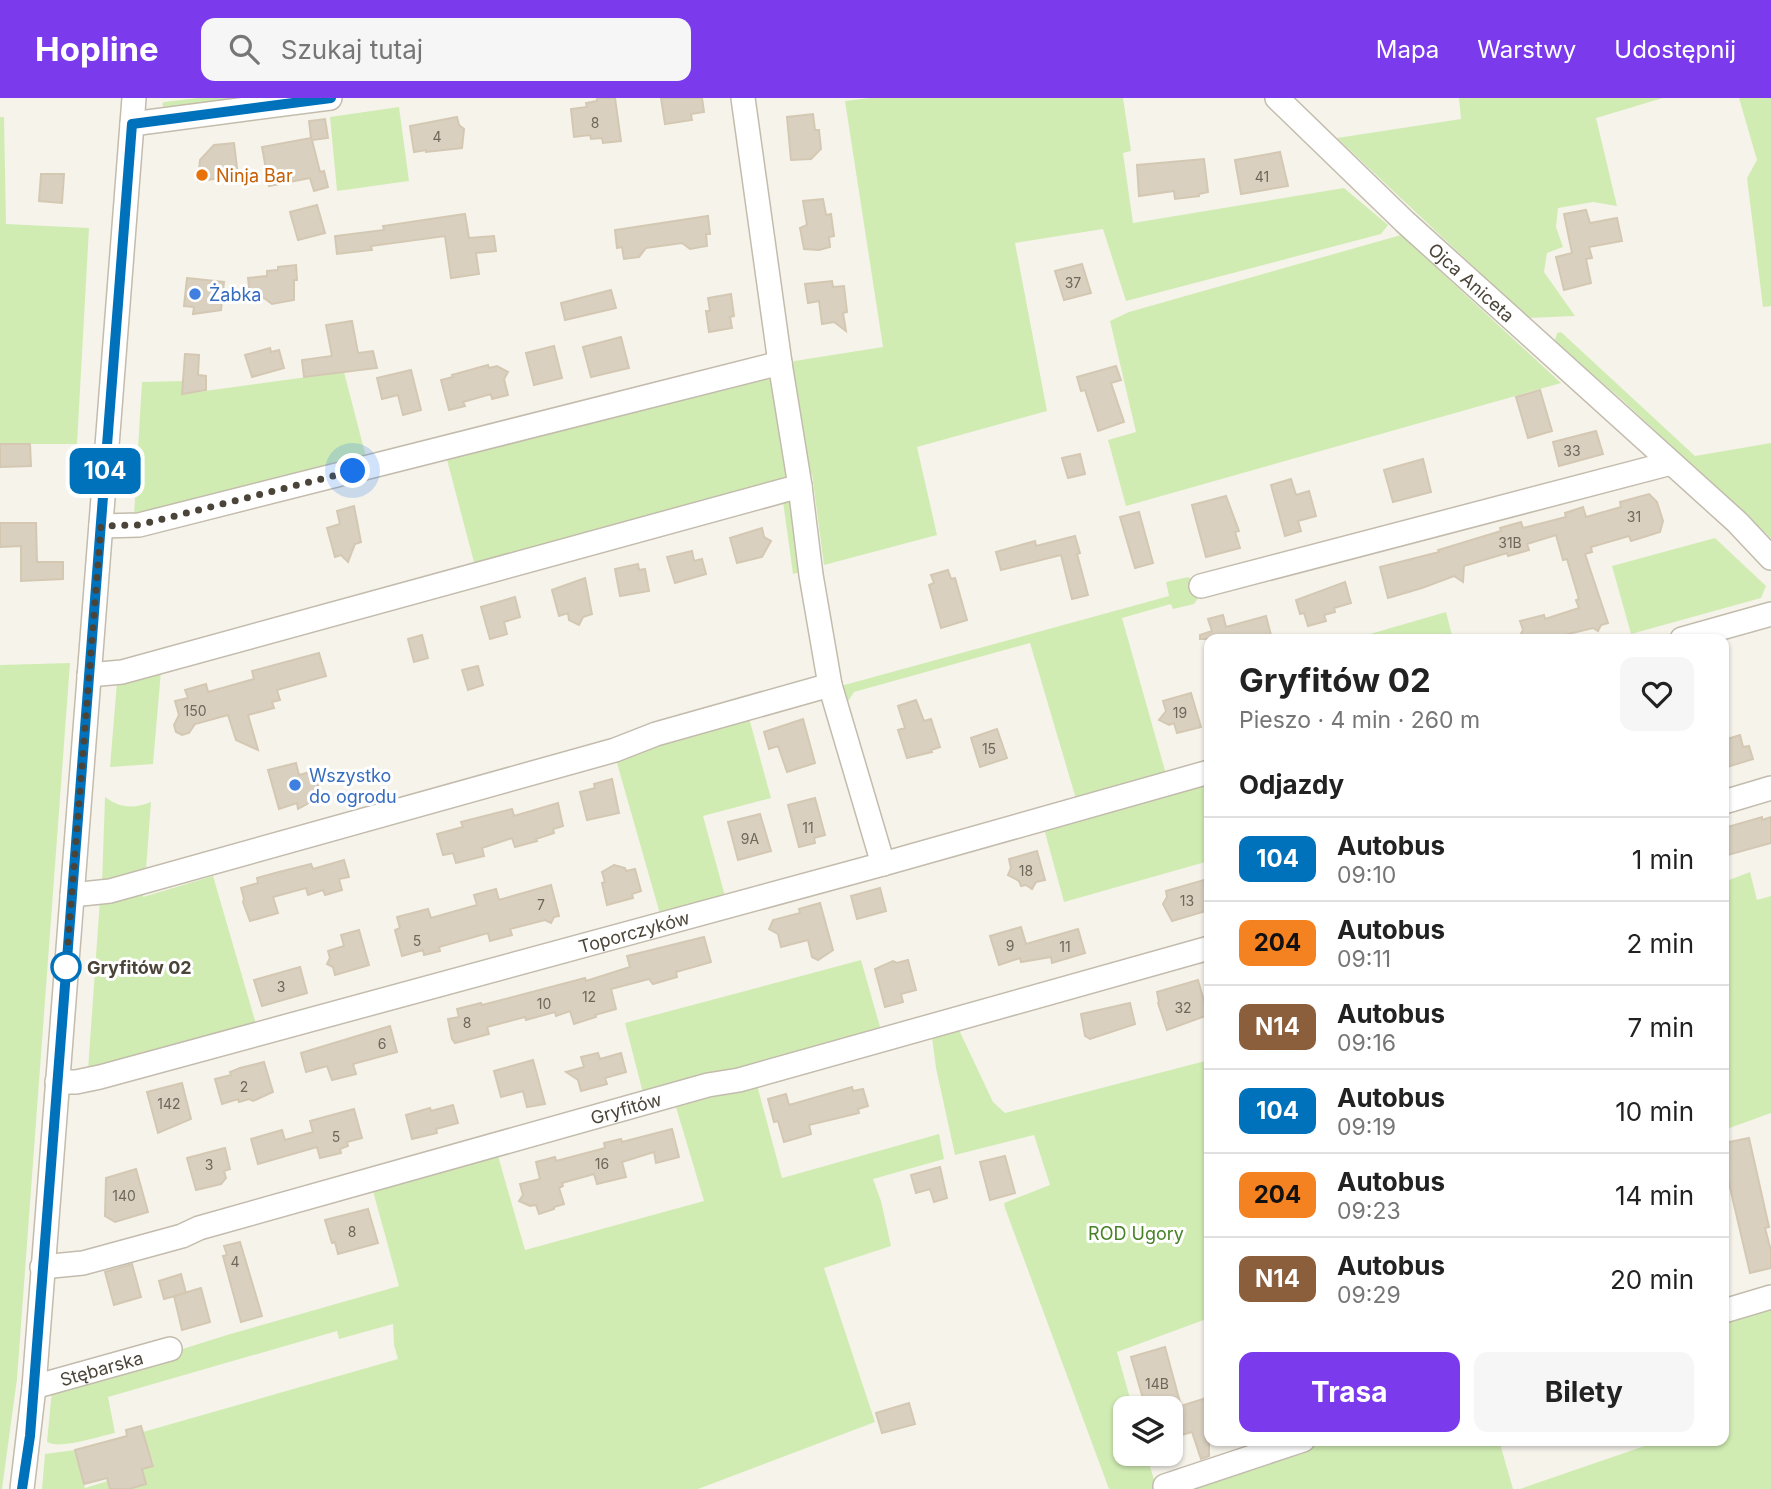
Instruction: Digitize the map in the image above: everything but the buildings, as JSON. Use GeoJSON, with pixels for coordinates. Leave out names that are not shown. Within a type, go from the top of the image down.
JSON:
{"type":"FeatureCollection","features":[{"type":"Feature","properties":{"kind":"street"},"geometry":{"type":"LineString","coordinates":[[22,1489],[34,1387],[134,98]]}},
{"type":"Feature","properties":{"kind":"street"},"geometry":{"type":"LineString","coordinates":[[132,124],[330,98]]}},
{"type":"Feature","properties":{"kind":"street"},"geometry":{"type":"LineString","coordinates":[[743,98],[811,575],[830,685],[883,864]]}},
{"type":"Feature","properties":{"kind":"street","name":"Ojca Aniceta"},"geometry":{"type":"LineString","coordinates":[[1277,98],[1405,222],[1525,328],[1737,523],[1771,558]]}},
{"type":"Feature","properties":{"kind":"street"},"geometry":{"type":"LineString","coordinates":[[101,526],[139,525],[780,363]]}},
{"type":"Feature","properties":{"kind":"street"},"geometry":{"type":"LineString","coordinates":[[1200,586],[1671,463]]}},
{"type":"Feature","properties":{"kind":"street"},"geometry":{"type":"LineString","coordinates":[[89,675],[122,673],[800,486]]}},
{"type":"Feature","properties":{"kind":"street"},"geometry":{"type":"LineString","coordinates":[[1700,634],[1771,614]]}},
{"type":"Feature","properties":{"kind":"street"},"geometry":{"type":"LineString","coordinates":[[72,895],[110,891],[150,880],[602,754],[656,734],[830,685]]}},
{"type":"Feature","properties":{"kind":"street","name":"Toporczyków"},"geometry":{"type":"LineString","coordinates":[[57,1083],[100,1077],[883,864],[1204,773]]}},
{"type":"Feature","properties":{"kind":"street"},"geometry":{"type":"LineString","coordinates":[[1729,801],[1771,788]]}},
{"type":"Feature","properties":{"kind":"street","name":"Gryfitów"},"geometry":{"type":"LineString","coordinates":[[42,1267],[83,1263],[182,1236],[199,1228],[554,1128],[708,1085],[739,1080],[1204,949]]}},
{"type":"Feature","properties":{"kind":"street"},"geometry":{"type":"LineString","coordinates":[[1729,1310],[1771,1297]]}},
{"type":"Feature","properties":{"kind":"street","name":"Stębarska"},"geometry":{"type":"LineString","coordinates":[[34,1387],[170,1349]]}},
{"type":"Feature","properties":{"kind":"street"},"geometry":{"type":"LineString","coordinates":[[1165,1486],[1285,1446]]}},
{"type":"Feature","properties":{"kind":"green space"},"geometry":{"type":"Polygon","coordinates":[[[198,98],[265,98],[166,111],[162,104],[198,98]]]}},
{"type":"Feature","properties":{"kind":"green space"},"geometry":{"type":"Polygon","coordinates":[[[870,98],[1123,98],[1131,151],[1123,153],[1133,223],[1344,188],[1388,225],[1381,234],[1126,301],[1103,229],[1015,243],[1047,411],[917,447],[937,535],[824,565],[812,474],[803,476],[788,362],[883,347],[845,101],[870,98]]]}},
{"type":"Feature","properties":{"kind":"green space"},"geometry":{"type":"Polygon","coordinates":[[[1459,98],[1663,98],[1596,118],[1617,206],[1593,202],[1558,208],[1556,227],[1563,247],[1547,253],[1544,272],[1575,316],[1528,318],[1337,138],[1461,119],[1459,98]]]}},
{"type":"Feature","properties":{"kind":"green space"},"geometry":{"type":"Polygon","coordinates":[[[1739,98],[1771,98],[1771,306],[1763,307],[1747,178],[1757,160],[1739,98]]]}},
{"type":"Feature","properties":{"kind":"green space"},"geometry":{"type":"Polygon","coordinates":[[[399,107],[409,181],[337,191],[330,117],[399,107]]]}},
{"type":"Feature","properties":{"kind":"green space"},"geometry":{"type":"Polygon","coordinates":[[[0,117],[4,117],[6,224],[89,228],[77,444],[0,444],[0,117]]]}},
{"type":"Feature","properties":{"kind":"green space"},"geometry":{"type":"Polygon","coordinates":[[[1401,235],[1561,383],[1126,506],[1108,440],[1136,432],[1110,321],[1129,312],[1401,235]]]}},
{"type":"Feature","properties":{"kind":"green space"},"geometry":{"type":"Polygon","coordinates":[[[1561,332],[1695,456],[1771,443],[1771,538],[1619,397],[1558,345],[1555,340],[1557,333],[1561,332]]]}},
{"type":"Feature","properties":{"kind":"green space"},"geometry":{"type":"Polygon","coordinates":[[[344,372],[366,457],[134,516],[142,382],[183,381],[183,394],[344,372]]]}},
{"type":"Feature","properties":{"kind":"green space"},"geometry":{"type":"Polygon","coordinates":[[[767,372],[776,377],[790,478],[475,566],[446,456],[767,372]]]}},
{"type":"Feature","properties":{"kind":"green space"},"geometry":{"type":"Polygon","coordinates":[[[782,494],[792,494],[807,570],[793,574],[782,494]]]}},
{"type":"Feature","properties":{"kind":"green space"},"geometry":{"type":"Polygon","coordinates":[[[1715,538],[1766,586],[1761,598],[1631,634],[1612,566],[1715,538]]]}},
{"type":"Feature","properties":{"kind":"green space"},"geometry":{"type":"Polygon","coordinates":[[[1188,577],[1195,581],[1199,597],[1194,604],[1173,609],[1171,604],[1122,618],[1166,774],[1076,799],[1030,643],[854,692],[847,703],[840,703],[837,687],[1169,596],[1166,582],[1188,577]]]}},
{"type":"Feature","properties":{"kind":"green space"},"geometry":{"type":"Polygon","coordinates":[[[1446,612],[1452,634],[1370,634],[1446,612]]]}},
{"type":"Feature","properties":{"kind":"green space"},"geometry":{"type":"Polygon","coordinates":[[[70,663],[17,1379],[0,1489],[0,665],[70,663]]]}},
{"type":"Feature","properties":{"kind":"green space"},"geometry":{"type":"Polygon","coordinates":[[[161,671],[153,764],[110,767],[117,682],[161,671]]]}},
{"type":"Feature","properties":{"kind":"green space"},"geometry":{"type":"Polygon","coordinates":[[[749,718],[771,798],[703,816],[725,896],[660,914],[615,756],[749,718]]]}},
{"type":"Feature","properties":{"kind":"green space"},"geometry":{"type":"Polygon","coordinates":[[[1204,779],[1204,862],[1064,902],[1043,825],[1204,779]]]}},
{"type":"Feature","properties":{"kind":"green space"},"geometry":{"type":"Polygon","coordinates":[[[105,797],[127,806],[151,802],[146,870],[102,883],[105,797]]]}},
{"type":"Feature","properties":{"kind":"green space"},"geometry":{"type":"Polygon","coordinates":[[[1750,872],[1757,900],[1771,896],[1771,1113],[1729,1128],[1729,880],[1750,872]]]}},
{"type":"Feature","properties":{"kind":"green space"},"geometry":{"type":"Polygon","coordinates":[[[213,876],[256,1024],[88,1070],[100,899],[144,891],[143,897],[213,876]]]}},
{"type":"Feature","properties":{"kind":"green space"},"geometry":{"type":"Polygon","coordinates":[[[861,960],[882,1034],[728,1077],[726,1070],[643,1093],[625,1023],[861,960]]]}},
{"type":"Feature","properties":{"kind":"green space","name":"ROD Ugory"},"geometry":{"type":"Polygon","coordinates":[[[959,1030],[993,1102],[1005,1113],[1204,1061],[1204,1320],[1117,1352],[1129,1396],[1113,1396],[1113,1466],[1150,1466],[1157,1489],[1109,1489],[1005,1208],[1004,1203],[1050,1185],[1034,1135],[955,1155],[932,1037],[959,1030]]]}},
{"type":"Feature","properties":{"kind":"green space"},"geometry":{"type":"Polygon","coordinates":[[[757,1085],[782,1178],[939,1134],[944,1159],[873,1179],[891,1246],[824,1268],[875,1422],[698,1489],[129,1489],[146,1484],[142,1469],[154,1465],[143,1432],[398,1359],[393,1324],[339,1339],[337,1331],[108,1397],[115,1433],[70,1443],[47,1442],[52,1390],[227,1335],[399,1286],[373,1191],[498,1156],[525,1250],[704,1201],[676,1107],[757,1085]]]}},
{"type":"Feature","properties":{"kind":"green space"},"geometry":{"type":"Polygon","coordinates":[[[1771,1308],[1771,1489],[1520,1489],[1645,1446],[1729,1446],[1729,1321],[1771,1308]]]}},
{"type":"Feature","properties":{"kind":"green space"},"geometry":{"type":"Polygon","coordinates":[[[1314,1446],[1501,1446],[1513,1489],[1191,1489],[1314,1446]]]}},
{"type":"Feature","properties":{"kind":"green space"},"geometry":{"type":"Polygon","coordinates":[[[75,1450],[85,1488],[108,1481],[110,1489],[42,1489],[45,1454],[75,1450]]]}},
{"type":"Feature","properties":{"kind":"bus line","name":"104"},"geometry":{"type":"LineString","coordinates":[[22,1489],[30,1436],[132,124],[331,98]]}},
{"type":"Feature","properties":{"kind":"place","name":"Ninja Bar"},"geometry":{"type":"Point","coordinates":[202,175]}},
{"type":"Feature","properties":{"kind":"place","name":"Żabka"},"geometry":{"type":"Point","coordinates":[195,294]}},
{"type":"Feature","properties":{"kind":"place","name":"Wszystko do ogrodu"},"geometry":{"type":"Point","coordinates":[295,785]}},
{"type":"Feature","properties":{"kind":"place","name":"Gryfitów 02"},"geometry":{"type":"Point","coordinates":[66,967]}},
{"type":"Feature","properties":{"kind":"route"},"geometry":{"type":"LineString","coordinates":[[66,967],[101,526],[139,525],[353,471]]}}]}
